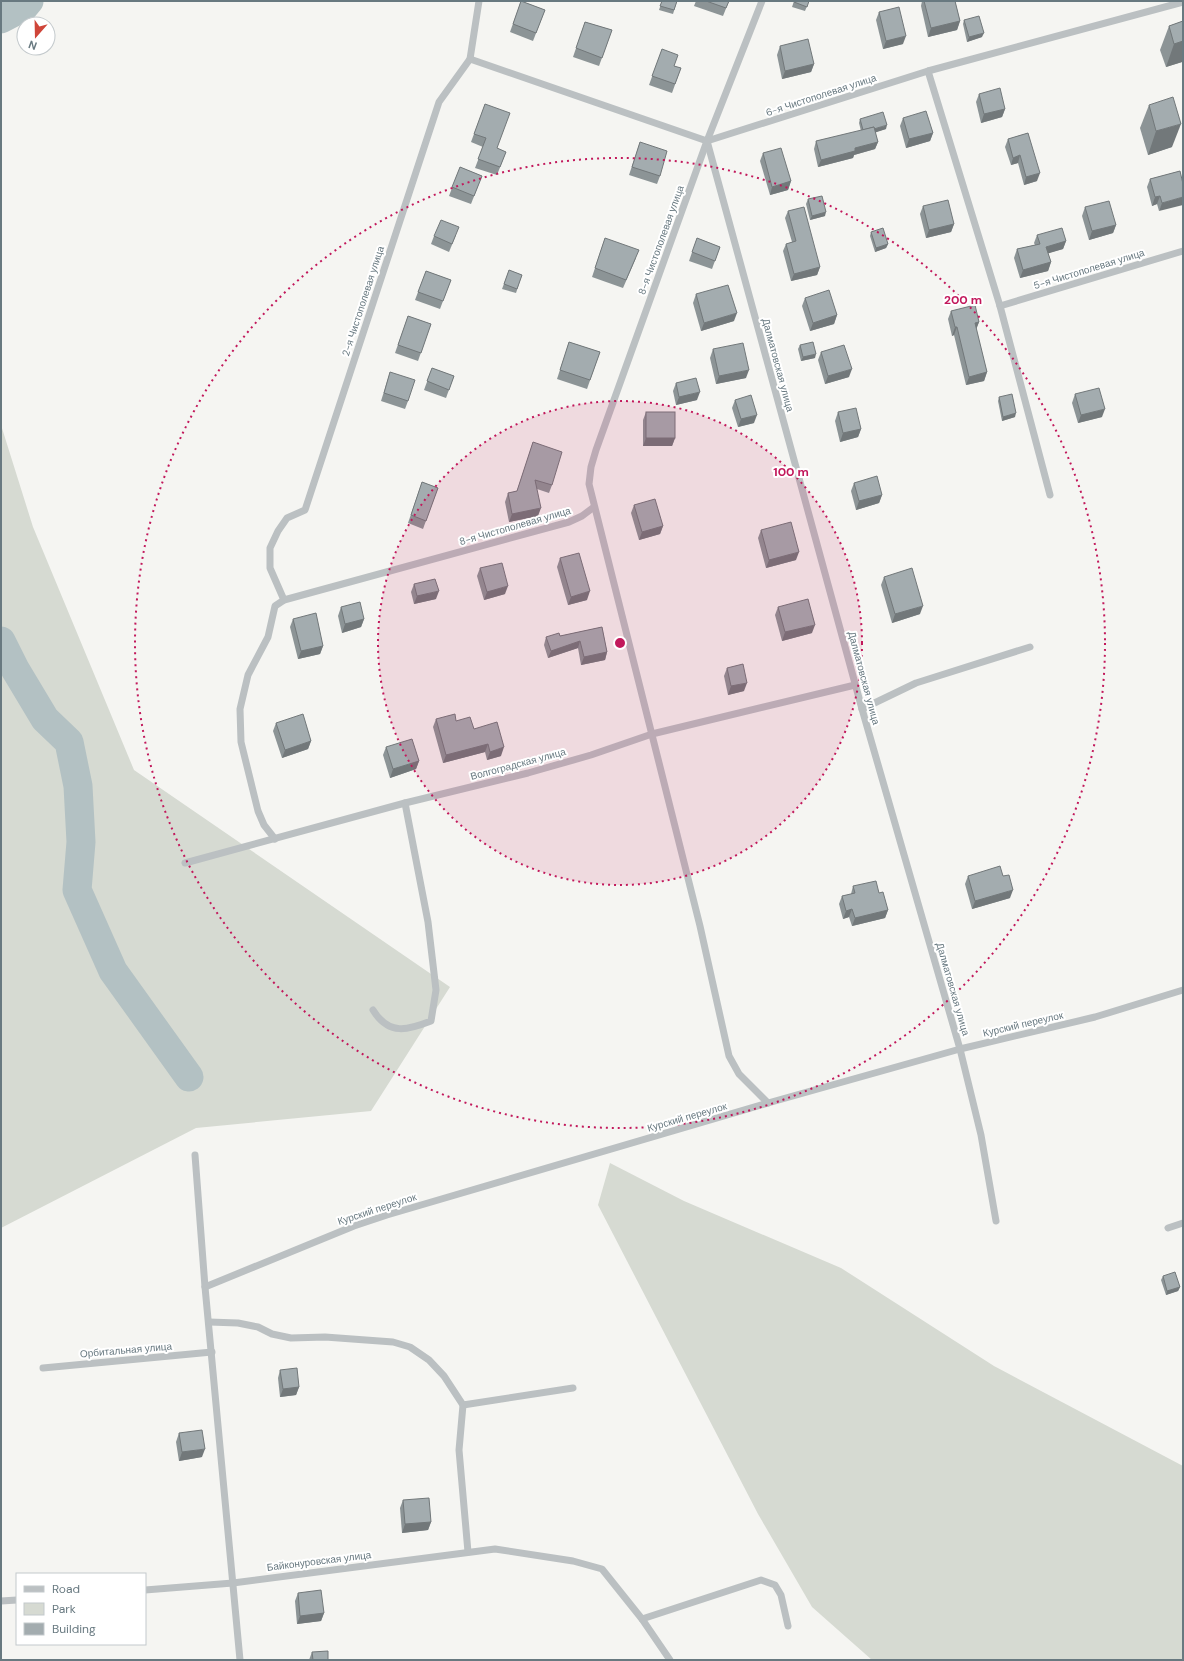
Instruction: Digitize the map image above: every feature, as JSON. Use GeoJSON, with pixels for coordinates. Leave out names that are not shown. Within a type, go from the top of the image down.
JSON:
{"type":"FeatureCollection","features":[{"type":"Feature","properties":{"kind":"street","name":"2-я Чистополевая улица"},"geometry":{"type":"LineString","coordinates":[[284,600],[270,568],[270,548],[278,531],[287,518],[305,510],[439,102],[470,59],[479,1]]}},
{"type":"Feature","properties":{"kind":"street","name":"8-я Чистополевая улица"},"geometry":{"type":"LineString","coordinates":[[284,600],[569,522],[582,516],[594,507],[588,484],[591,467],[707,141],[762,1]]}},
{"type":"Feature","properties":{"kind":"street","name":"6-я Чистополевая улица"},"geometry":{"type":"LineString","coordinates":[[707,141],[928,71],[1183,2]]}},
{"type":"Feature","properties":{"kind":"street"},"geometry":{"type":"LineString","coordinates":[[470,59],[707,141]]}},
{"type":"Feature","properties":{"kind":"street"},"geometry":{"type":"LineString","coordinates":[[928,71],[1000,306],[1050,495]]}},
{"type":"Feature","properties":{"kind":"street","name":"Далматовская улица"},"geometry":{"type":"LineString","coordinates":[[707,141],[855,685],[960,1049],[981,1135],[996,1221]]}},
{"type":"Feature","properties":{"kind":"street","name":"5-я Чистополевая улица"},"geometry":{"type":"LineString","coordinates":[[1000,306],[1183,251]]}},
{"type":"Feature","properties":{"kind":"street"},"geometry":{"type":"LineString","coordinates":[[594,507],[700,926],[729,1056],[739,1074],[768,1103]]}},
{"type":"Feature","properties":{"kind":"street"},"geometry":{"type":"LineString","coordinates":[[275,839],[264,825],[258,811],[241,742],[240,709],[248,675],[268,637],[275,606],[284,600]]}},
{"type":"Feature","properties":{"kind":"street"},"geometry":{"type":"LineString","coordinates":[[862,709],[916,683],[1030,647]]}},
{"type":"Feature","properties":{"kind":"street","name":"Волгоградская улица"},"geometry":{"type":"LineString","coordinates":[[186,863],[405,803],[528,773],[591,755],[652,734],[855,685]]}},
{"type":"Feature","properties":{"kind":"street"},"geometry":{"type":"LineString","coordinates":[[373,1010],[379,1020],[392,1027],[411,1029],[431,1021],[436,990],[428,922],[405,803]]}},
{"type":"Feature","properties":{"kind":"street","name":"Курский переулок"},"geometry":{"type":"LineString","coordinates":[[205,1287],[354,1226],[768,1103],[960,1049],[1094,1017],[1183,990]]}},
{"type":"Feature","properties":{"kind":"street"},"geometry":{"type":"LineString","coordinates":[[195,1155],[205,1287],[240,1660]]}},
{"type":"Feature","properties":{"kind":"street"},"geometry":{"type":"LineString","coordinates":[[1168,1228],[1183,1223]]}},
{"type":"Feature","properties":{"kind":"street"},"geometry":{"type":"LineString","coordinates":[[209,1322],[238,1323],[258,1327],[272,1334],[291,1338],[366,1339],[393,1342],[410,1347],[429,1360],[444,1376],[463,1405],[459,1450],[468,1552]]}},
{"type":"Feature","properties":{"kind":"street","name":"Орбитальная улица"},"geometry":{"type":"LineString","coordinates":[[43,1368],[212,1352]]}},
{"type":"Feature","properties":{"kind":"street"},"geometry":{"type":"LineString","coordinates":[[463,1405],[573,1388]]}},
{"type":"Feature","properties":{"kind":"street","name":"Байконуровская улица"},"geometry":{"type":"LineString","coordinates":[[146,1590],[233,1583],[468,1552],[495,1550],[573,1561],[602,1569],[642,1619],[670,1660]]}},
{"type":"Feature","properties":{"kind":"street"},"geometry":{"type":"LineString","coordinates":[[642,1619],[761,1580],[775,1585],[782,1595],[788,1626]]}},
{"type":"Feature","properties":{"kind":"street"},"geometry":{"type":"LineString","coordinates":[[1,1601],[16,1600]]}},
{"type":"Feature","properties":{"kind":"green space"},"geometry":{"type":"Polygon","coordinates":[[[1,425],[33,527],[134,770],[450,987],[371,1111],[196,1128],[1,1228],[1,425]]]}},
{"type":"Feature","properties":{"kind":"green space"},"geometry":{"type":"Polygon","coordinates":[[[610,1163],[684,1201],[841,1268],[994,1366],[1183,1466],[1183,1660],[872,1660],[812,1607],[758,1514],[598,1205],[610,1163]]]}},
{"type":"Feature","properties":{"kind":"building"},"geometry":{"type":"Polygon","coordinates":[[[521,1],[545,10],[536,33],[513,24],[521,1]]]}},
{"type":"Feature","properties":{"kind":"building"},"geometry":{"type":"Polygon","coordinates":[[[662,1],[677,1],[674,10],[660,6],[662,1]]]}},
{"type":"Feature","properties":{"kind":"building"},"geometry":{"type":"Polygon","coordinates":[[[706,1],[729,1],[726,8],[706,1]]]}},
{"type":"Feature","properties":{"kind":"building"},"geometry":{"type":"Polygon","coordinates":[[[794,1],[809,1],[807,7],[794,1]]]}},
{"type":"Feature","properties":{"kind":"building"},"geometry":{"type":"Polygon","coordinates":[[[924,1],[955,1],[960,21],[931,28],[924,1]]]}},
{"type":"Feature","properties":{"kind":"building"},"geometry":{"type":"Polygon","coordinates":[[[899,7],[906,36],[886,41],[879,12],[899,7]]]}},
{"type":"Feature","properties":{"kind":"building"},"geometry":{"type":"Polygon","coordinates":[[[979,16],[984,33],[969,37],[964,20],[979,16]]]}},
{"type":"Feature","properties":{"kind":"building"},"geometry":{"type":"Polygon","coordinates":[[[1183,21],[1183,41],[1174,44],[1169,26],[1183,21]]]}},
{"type":"Feature","properties":{"kind":"building"},"geometry":{"type":"Polygon","coordinates":[[[585,22],[612,30],[602,58],[576,48],[585,22]]]}},
{"type":"Feature","properties":{"kind":"building"},"geometry":{"type":"Polygon","coordinates":[[[808,39],[814,64],[785,71],[780,46],[808,39]]]}},
{"type":"Feature","properties":{"kind":"building"},"geometry":{"type":"Polygon","coordinates":[[[662,49],[678,55],[674,66],[681,68],[675,84],[652,76],[662,49]]]}},
{"type":"Feature","properties":{"kind":"building"},"geometry":{"type":"Polygon","coordinates":[[[1000,88],[1005,109],[984,114],[979,94],[1000,88]]]}},
{"type":"Feature","properties":{"kind":"building"},"geometry":{"type":"Polygon","coordinates":[[[1173,97],[1181,124],[1156,131],[1149,105],[1173,97]]]}},
{"type":"Feature","properties":{"kind":"building"},"geometry":{"type":"Polygon","coordinates":[[[485,104],[510,113],[497,148],[506,152],[500,167],[478,159],[486,138],[474,134],[485,104]]]}},
{"type":"Feature","properties":{"kind":"building"},"geometry":{"type":"Polygon","coordinates":[[[926,111],[933,133],[909,139],[903,118],[926,111]]]}},
{"type":"Feature","properties":{"kind":"building"},"geometry":{"type":"Polygon","coordinates":[[[883,112],[887,125],[874,129],[874,127],[863,130],[860,119],[883,112]]]}},
{"type":"Feature","properties":{"kind":"building"},"geometry":{"type":"Polygon","coordinates":[[[874,127],[878,142],[855,148],[855,151],[821,160],[816,141],[874,127]]]}},
{"type":"Feature","properties":{"kind":"building"},"geometry":{"type":"Polygon","coordinates":[[[1028,133],[1040,173],[1026,177],[1020,155],[1013,158],[1008,139],[1028,133]]]}},
{"type":"Feature","properties":{"kind":"building"},"geometry":{"type":"Polygon","coordinates":[[[640,142],[667,151],[660,176],[632,167],[640,142]]]}},
{"type":"Feature","properties":{"kind":"building"},"geometry":{"type":"Polygon","coordinates":[[[781,148],[791,181],[772,187],[763,153],[781,148]]]}},
{"type":"Feature","properties":{"kind":"building"},"geometry":{"type":"Polygon","coordinates":[[[460,167],[482,176],[474,196],[452,187],[460,167]]]}},
{"type":"Feature","properties":{"kind":"building"},"geometry":{"type":"Polygon","coordinates":[[[1180,171],[1183,184],[1183,197],[1162,203],[1160,196],[1155,197],[1150,179],[1180,171]]]}},
{"type":"Feature","properties":{"kind":"building"},"geometry":{"type":"Polygon","coordinates":[[[822,196],[826,212],[812,216],[808,199],[822,196]]]}},
{"type":"Feature","properties":{"kind":"building"},"geometry":{"type":"Polygon","coordinates":[[[948,200],[954,224],[929,230],[923,206],[948,200]]]}},
{"type":"Feature","properties":{"kind":"building"},"geometry":{"type":"Polygon","coordinates":[[[1109,201],[1116,225],[1092,231],[1085,207],[1109,201]]]}},
{"type":"Feature","properties":{"kind":"building"},"geometry":{"type":"Polygon","coordinates":[[[804,207],[820,267],[794,274],[786,244],[796,241],[788,211],[804,207]]]}},
{"type":"Feature","properties":{"kind":"building"},"geometry":{"type":"Polygon","coordinates":[[[441,220],[459,227],[452,244],[434,236],[441,220]]]}},
{"type":"Feature","properties":{"kind":"building"},"geometry":{"type":"Polygon","coordinates":[[[883,228],[888,244],[876,248],[871,232],[883,228]]]}},
{"type":"Feature","properties":{"kind":"building"},"geometry":{"type":"Polygon","coordinates":[[[1062,228],[1066,241],[1046,247],[1051,262],[1023,270],[1017,249],[1040,244],[1037,235],[1062,228]]]}},
{"type":"Feature","properties":{"kind":"building"},"geometry":{"type":"Polygon","coordinates":[[[605,238],[639,250],[626,280],[595,268],[605,238]]]}},
{"type":"Feature","properties":{"kind":"building"},"geometry":{"type":"Polygon","coordinates":[[[697,238],[720,247],[715,261],[692,252],[697,238]]]}},
{"type":"Feature","properties":{"kind":"building"},"geometry":{"type":"Polygon","coordinates":[[[509,270],[522,275],[517,289],[504,284],[509,270]]]}},
{"type":"Feature","properties":{"kind":"building"},"geometry":{"type":"Polygon","coordinates":[[[426,271],[451,280],[443,301],[418,292],[426,271]]]}},
{"type":"Feature","properties":{"kind":"building"},"geometry":{"type":"Polygon","coordinates":[[[728,285],[737,313],[704,323],[696,294],[728,285]]]}},
{"type":"Feature","properties":{"kind":"building"},"geometry":{"type":"Polygon","coordinates":[[[829,290],[837,315],[813,323],[805,298],[829,290]]]}},
{"type":"Feature","properties":{"kind":"building"},"geometry":{"type":"Polygon","coordinates":[[[975,305],[979,322],[975,323],[987,372],[969,377],[957,327],[955,327],[951,311],[975,305]]]}},
{"type":"Feature","properties":{"kind":"building"},"geometry":{"type":"Polygon","coordinates":[[[408,316],[431,324],[421,353],[398,345],[408,316]]]}},
{"type":"Feature","properties":{"kind":"building"},"geometry":{"type":"Polygon","coordinates":[[[569,342],[600,352],[590,380],[560,370],[569,342]]]}},
{"type":"Feature","properties":{"kind":"building"},"geometry":{"type":"Polygon","coordinates":[[[813,342],[816,354],[803,357],[800,345],[813,342]]]}},
{"type":"Feature","properties":{"kind":"building"},"geometry":{"type":"Polygon","coordinates":[[[743,343],[749,370],[719,376],[713,349],[743,343]]]}},
{"type":"Feature","properties":{"kind":"building"},"geometry":{"type":"Polygon","coordinates":[[[844,345],[852,369],[828,376],[821,352],[844,345]]]}},
{"type":"Feature","properties":{"kind":"building"},"geometry":{"type":"Polygon","coordinates":[[[432,368],[454,376],[449,390],[427,381],[432,368]]]}},
{"type":"Feature","properties":{"kind":"building"},"geometry":{"type":"Polygon","coordinates":[[[390,372],[415,380],[408,401],[384,393],[390,372]]]}},
{"type":"Feature","properties":{"kind":"building"},"geometry":{"type":"Polygon","coordinates":[[[696,378],[700,392],[679,397],[676,383],[696,378]]]}},
{"type":"Feature","properties":{"kind":"building"},"geometry":{"type":"Polygon","coordinates":[[[1099,388],[1105,409],[1081,415],[1075,394],[1099,388]]]}},
{"type":"Feature","properties":{"kind":"building"},"geometry":{"type":"Polygon","coordinates":[[[1012,394],[1016,413],[1003,417],[999,397],[1012,394]]]}},
{"type":"Feature","properties":{"kind":"building"},"geometry":{"type":"Polygon","coordinates":[[[751,395],[757,415],[741,419],[735,400],[751,395]]]}},
{"type":"Feature","properties":{"kind":"building"},"geometry":{"type":"Polygon","coordinates":[[[856,408],[861,429],[843,433],[838,412],[856,408]]]}},
{"type":"Feature","properties":{"kind":"building"},"geometry":{"type":"Polygon","coordinates":[[[646,412],[675,412],[675,438],[646,438],[646,412]]]}},
{"type":"Feature","properties":{"kind":"building"},"geometry":{"type":"Polygon","coordinates":[[[533,442],[562,452],[552,485],[535,480],[541,508],[512,514],[508,493],[517,491],[533,442]]]}},
{"type":"Feature","properties":{"kind":"building"},"geometry":{"type":"Polygon","coordinates":[[[877,476],[882,495],[859,501],[854,483],[877,476]]]}},
{"type":"Feature","properties":{"kind":"building"},"geometry":{"type":"Polygon","coordinates":[[[422,482],[438,488],[426,521],[411,515],[422,482]]]}},
{"type":"Feature","properties":{"kind":"building"},"geometry":{"type":"Polygon","coordinates":[[[655,499],[663,526],[642,532],[634,505],[655,499]]]}},
{"type":"Feature","properties":{"kind":"building"},"geometry":{"type":"Polygon","coordinates":[[[791,522],[799,552],[769,560],[761,530],[791,522]]]}},
{"type":"Feature","properties":{"kind":"building"},"geometry":{"type":"Polygon","coordinates":[[[579,553],[590,591],[571,597],[560,558],[579,553]]]}},
{"type":"Feature","properties":{"kind":"building"},"geometry":{"type":"Polygon","coordinates":[[[502,563],[508,586],[487,592],[480,568],[502,563]]]}},
{"type":"Feature","properties":{"kind":"building"},"geometry":{"type":"Polygon","coordinates":[[[912,568],[923,606],[895,614],[884,577],[912,568]]]}},
{"type":"Feature","properties":{"kind":"building"},"geometry":{"type":"Polygon","coordinates":[[[435,579],[439,591],[417,596],[414,584],[435,579]]]}},
{"type":"Feature","properties":{"kind":"building"},"geometry":{"type":"Polygon","coordinates":[[[808,599],[815,625],[785,632],[778,607],[808,599]]]}},
{"type":"Feature","properties":{"kind":"building"},"geometry":{"type":"Polygon","coordinates":[[[360,602],[364,619],[345,624],[341,607],[360,602]]]}},
{"type":"Feature","properties":{"kind":"building"},"geometry":{"type":"Polygon","coordinates":[[[316,613],[323,646],[301,651],[293,619],[316,613]]]}},
{"type":"Feature","properties":{"kind":"building"},"geometry":{"type":"Polygon","coordinates":[[[602,627],[607,652],[584,657],[580,641],[551,651],[546,637],[559,633],[560,636],[602,627]]]}},
{"type":"Feature","properties":{"kind":"building"},"geometry":{"type":"Polygon","coordinates":[[[743,664],[747,683],[731,686],[727,668],[743,664]]]}},
{"type":"Feature","properties":{"kind":"building"},"geometry":{"type":"Polygon","coordinates":[[[303,714],[311,741],[285,750],[276,723],[303,714]]]}},
{"type":"Feature","properties":{"kind":"building"},"geometry":{"type":"Polygon","coordinates":[[[455,714],[456,721],[470,717],[474,729],[497,722],[504,747],[490,752],[488,744],[446,755],[436,719],[455,714]]]}},
{"type":"Feature","properties":{"kind":"building"},"geometry":{"type":"Polygon","coordinates":[[[412,739],[419,761],[393,769],[386,747],[412,739]]]}},
{"type":"Feature","properties":{"kind":"building"},"geometry":{"type":"Polygon","coordinates":[[[1000,866],[1003,876],[1009,875],[1013,890],[975,901],[968,876],[1000,866]]]}},
{"type":"Feature","properties":{"kind":"building"},"geometry":{"type":"Polygon","coordinates":[[[876,881],[879,893],[883,892],[888,910],[855,918],[852,909],[846,911],[842,896],[855,893],[853,886],[876,881]]]}},
{"type":"Feature","properties":{"kind":"building"},"geometry":{"type":"Polygon","coordinates":[[[1175,1272],[1180,1287],[1167,1291],[1163,1276],[1175,1272]]]}},
{"type":"Feature","properties":{"kind":"building"},"geometry":{"type":"Polygon","coordinates":[[[297,1368],[299,1387],[283,1389],[280,1370],[297,1368]]]}},
{"type":"Feature","properties":{"kind":"building"},"geometry":{"type":"Polygon","coordinates":[[[202,1430],[205,1449],[182,1452],[179,1433],[202,1430]]]}},
{"type":"Feature","properties":{"kind":"building"},"geometry":{"type":"Polygon","coordinates":[[[429,1498],[431,1522],[405,1524],[403,1500],[429,1498]]]}},
{"type":"Feature","properties":{"kind":"building"},"geometry":{"type":"Polygon","coordinates":[[[321,1590],[324,1613],[300,1616],[298,1593],[321,1590]]]}},
{"type":"Feature","properties":{"kind":"building"},"geometry":{"type":"Polygon","coordinates":[[[328,1651],[328,1660],[313,1660],[312,1652],[328,1651]]]}},
{"type":"Feature","properties":{"kind":"waterway"},"geometry":{"type":"LineString","coordinates":[[1,19],[24,7],[29,1]]}},
{"type":"Feature","properties":{"kind":"waterway"},"geometry":{"type":"LineString","coordinates":[[1,641],[15,669],[45,719],[69,742],[78,786],[81,842],[77,890],[113,971],[189,1077]]}}]}
